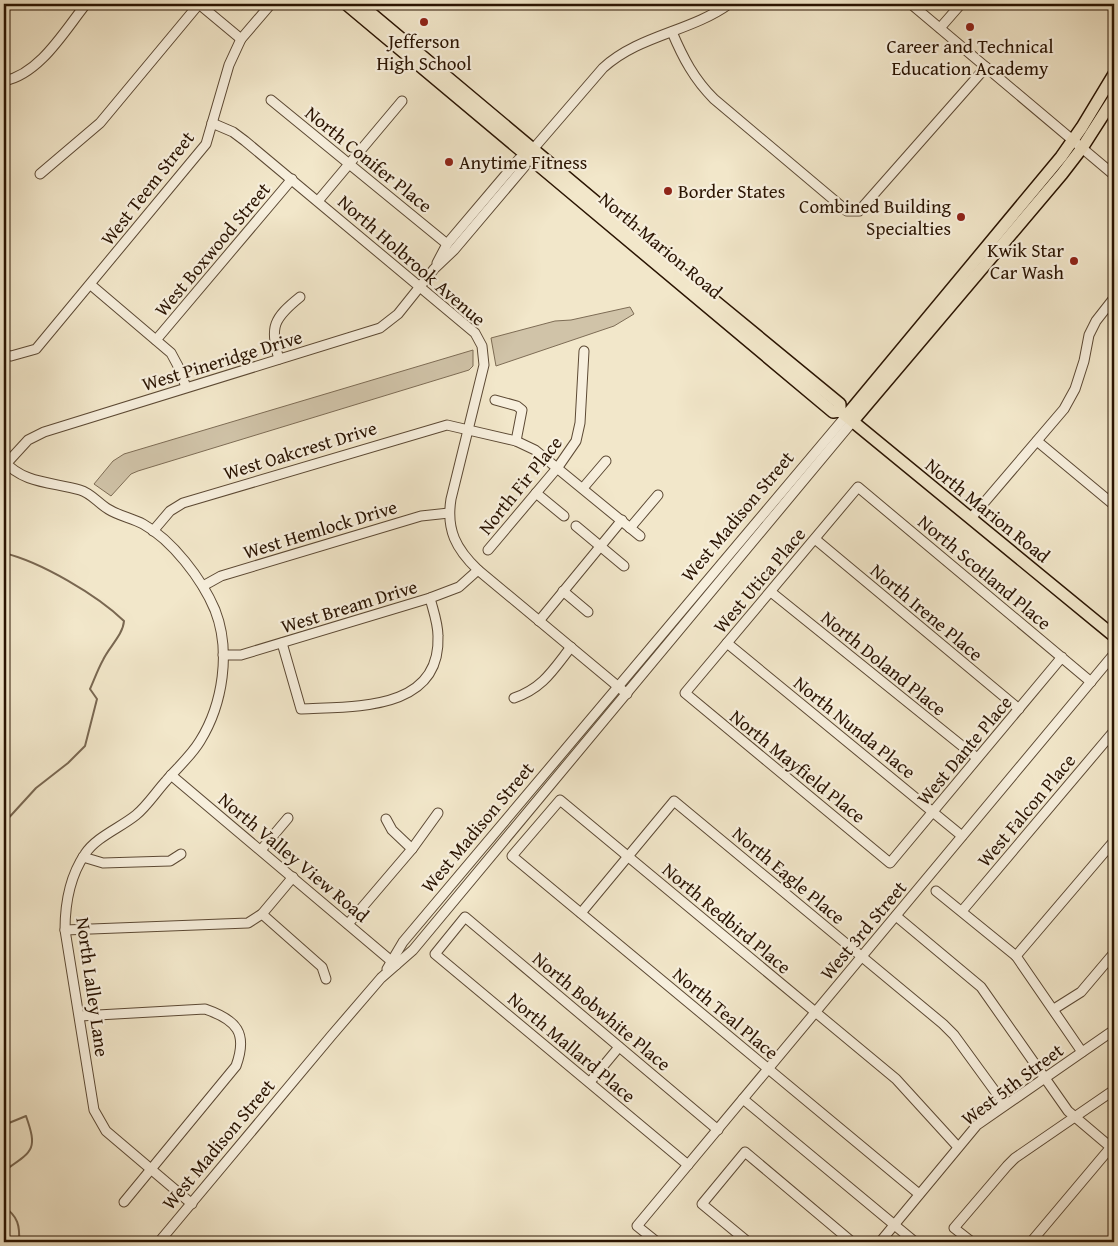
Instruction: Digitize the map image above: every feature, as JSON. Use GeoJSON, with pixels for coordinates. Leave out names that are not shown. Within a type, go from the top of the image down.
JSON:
{"type":"FeatureCollection","features":[{"type":"Feature","properties":{"kind":"main road","name":"North Marion Road"},"geometry":{"type":"LineString","coordinates":[[346,4],[528,154],[833,412],[846,416],[1114,636]]}},
{"type":"Feature","properties":{"kind":"main road","name":"North Marion Road"},"geometry":{"type":"LineString","coordinates":[[360,4],[528,154]]}},
{"type":"Feature","properties":{"kind":"main road","name":"West Madison Street"},"geometry":{"type":"LineString","coordinates":[[846,416],[1074,140],[1114,74]]}},
{"type":"Feature","properties":{"kind":"main road","name":"West Madison Street"},"geometry":{"type":"LineString","coordinates":[[846,416],[1082,148],[1114,98]]}},
{"type":"Feature","properties":{"kind":"street"},"geometry":{"type":"LineString","coordinates":[[4,81],[20,76],[38,61],[86,4]]}},
{"type":"Feature","properties":{"kind":"street"},"geometry":{"type":"LineString","coordinates":[[40,174],[100,123],[199,4],[241,39]]}},
{"type":"Feature","properties":{"kind":"street","name":"West Teem Street"},"geometry":{"type":"LineString","coordinates":[[4,355],[11,356],[36,349],[206,144],[229,66],[241,39],[271,4]]}},
{"type":"Feature","properties":{"kind":"street"},"geometry":{"type":"LineString","coordinates":[[528,154],[616,56],[630,48],[698,22],[729,4]]}},
{"type":"Feature","properties":{"kind":"street"},"geometry":{"type":"LineString","coordinates":[[911,4],[1114,175]]}},
{"type":"Feature","properties":{"kind":"street"},"geometry":{"type":"LineString","coordinates":[[940,28],[961,4]]}},
{"type":"Feature","properties":{"kind":"street"},"geometry":{"type":"LineString","coordinates":[[672,32],[688,68],[699,84],[714,99],[847,211],[854,213],[859,211],[986,67]]}},
{"type":"Feature","properties":{"kind":"street","name":"North Conifer Place"},"geometry":{"type":"LineString","coordinates":[[272,100],[447,244]]}},
{"type":"Feature","properties":{"kind":"street"},"geometry":{"type":"LineString","coordinates":[[318,201],[402,100]]}},
{"type":"Feature","properties":{"kind":"street","name":"North Holbrook Avenue"},"geometry":{"type":"LineString","coordinates":[[212,123],[245,140],[471,329],[482,346],[484,364],[448,513],[451,532],[456,544],[478,570],[627,694]]}},
{"type":"Feature","properties":{"kind":"street","name":"West Pineridge Drive"},"geometry":{"type":"LineString","coordinates":[[434,269],[447,244],[518,159],[528,154]]}},
{"type":"Feature","properties":{"kind":"street","name":"West Pineridge Drive"},"geometry":{"type":"LineString","coordinates":[[5,462],[36,435],[380,328],[398,314],[434,269],[454,250],[525,166],[528,154]]}},
{"type":"Feature","properties":{"kind":"street","name":"West Boxwood Street"},"geometry":{"type":"LineString","coordinates":[[156,340],[292,179]]}},
{"type":"Feature","properties":{"kind":"street"},"geometry":{"type":"LineString","coordinates":[[90,285],[174,357],[186,387]]}},
{"type":"Feature","properties":{"kind":"street"},"geometry":{"type":"LineString","coordinates":[[279,359],[273,341],[274,326],[283,310],[300,297]]}},
{"type":"Feature","properties":{"kind":"street"},"geometry":{"type":"LineString","coordinates":[[971,518],[1064,409],[1075,389],[1084,361],[1089,335],[1096,321],[1114,298]]}},
{"type":"Feature","properties":{"kind":"street","name":"North Fir Place"},"geometry":{"type":"LineString","coordinates":[[488,550],[572,449],[578,434],[584,351]]}},
{"type":"Feature","properties":{"kind":"street"},"geometry":{"type":"LineString","coordinates":[[495,400],[517,406],[522,410],[516,441]]}},
{"type":"Feature","properties":{"kind":"street","name":"West Madison Street"},"geometry":{"type":"LineString","coordinates":[[159,1242],[394,963],[410,934],[846,416]]}},
{"type":"Feature","properties":{"kind":"street","name":"West Madison Street"},"geometry":{"type":"LineString","coordinates":[[394,963],[413,950],[627,694],[846,416]]}},
{"type":"Feature","properties":{"kind":"street","name":"West Oakcrest Drive"},"geometry":{"type":"LineString","coordinates":[[153,531],[170,511],[187,502],[432,427],[446,425],[516,441],[535,450],[640,536]]}},
{"type":"Feature","properties":{"kind":"street"},"geometry":{"type":"LineString","coordinates":[[1037,441],[1114,505]]}},
{"type":"Feature","properties":{"kind":"street","name":"North Lalley Lane"},"geometry":{"type":"LineString","coordinates":[[5,462],[19,473],[39,482],[86,492],[108,509],[153,531],[194,571],[218,617],[223,655],[222,682],[212,717],[199,742],[136,815],[96,843],[83,857],[77,867],[69,891],[65,930],[94,1110],[106,1131],[192,1204]]}},
{"type":"Feature","properties":{"kind":"street"},"geometry":{"type":"LineString","coordinates":[[583,488],[606,462]]}},
{"type":"Feature","properties":{"kind":"street","name":"West Utica Place"},"geometry":{"type":"LineString","coordinates":[[685,693],[858,488]]}},
{"type":"Feature","properties":{"kind":"street","name":"North Scotland Place"},"geometry":{"type":"LineString","coordinates":[[858,488],[1091,682]]}},
{"type":"Feature","properties":{"kind":"street"},"geometry":{"type":"LineString","coordinates":[[536,493],[564,516]]}},
{"type":"Feature","properties":{"kind":"street"},"geometry":{"type":"LineString","coordinates":[[630,528],[658,495]]}},
{"type":"Feature","properties":{"kind":"street","name":"West Hemlock Drive"},"geometry":{"type":"LineString","coordinates":[[203,586],[221,576],[421,516],[448,513]]}},
{"type":"Feature","properties":{"kind":"street"},"geometry":{"type":"LineString","coordinates":[[539,620],[622,520]]}},
{"type":"Feature","properties":{"kind":"street"},"geometry":{"type":"LineString","coordinates":[[576,526],[624,566]]}},
{"type":"Feature","properties":{"kind":"street","name":"North Irene Place"},"geometry":{"type":"LineString","coordinates":[[815,540],[1019,709]]}},
{"type":"Feature","properties":{"kind":"street","name":"West Bream Drive"},"geometry":{"type":"LineString","coordinates":[[223,655],[240,655],[430,598],[459,587],[478,570]]}},
{"type":"Feature","properties":{"kind":"street"},"geometry":{"type":"LineString","coordinates":[[563,591],[588,612]]}},
{"type":"Feature","properties":{"kind":"street","name":"North Doland Place"},"geometry":{"type":"LineString","coordinates":[[771,592],[977,758]]}},
{"type":"Feature","properties":{"kind":"street"},"geometry":{"type":"LineString","coordinates":[[282,643],[301,709],[389,702],[416,687],[434,662],[438,635],[430,598]]}},
{"type":"Feature","properties":{"kind":"street","name":"North Nunda Place"},"geometry":{"type":"LineString","coordinates":[[727,643],[962,836]]}},
{"type":"Feature","properties":{"kind":"street"},"geometry":{"type":"LineString","coordinates":[[514,698],[531,692],[542,684],[571,647]]}},
{"type":"Feature","properties":{"kind":"street","name":"West 3rd Street"},"geometry":{"type":"LineString","coordinates":[[657,1242],[637,1226],[1114,654]]}},
{"type":"Feature","properties":{"kind":"street","name":"West Dante Place"},"geometry":{"type":"LineString","coordinates":[[890,863],[1062,658]]}},
{"type":"Feature","properties":{"kind":"street","name":"North Mayfield Place"},"geometry":{"type":"LineString","coordinates":[[685,693],[890,863]]}},
{"type":"Feature","properties":{"kind":"street","name":"West Falcon Place"},"geometry":{"type":"LineString","coordinates":[[962,911],[1114,731]]}},
{"type":"Feature","properties":{"kind":"street","name":"North Valley View Road"},"geometry":{"type":"LineString","coordinates":[[171,775],[394,963]]}},
{"type":"Feature","properties":{"kind":"street","name":"North Redbird Place"},"geometry":{"type":"LineString","coordinates":[[512,856],[560,800],[903,1085],[958,1146]]}},
{"type":"Feature","properties":{"kind":"street","name":"North Eagle Place"},"geometry":{"type":"LineString","coordinates":[[627,856],[674,800],[954,1035],[1005,1105]]}},
{"type":"Feature","properties":{"kind":"street"},"geometry":{"type":"LineString","coordinates":[[348,924],[412,849],[438,813]]}},
{"type":"Feature","properties":{"kind":"street"},"geometry":{"type":"LineString","coordinates":[[261,850],[288,818]]}},
{"type":"Feature","properties":{"kind":"street"},"geometry":{"type":"LineString","coordinates":[[386,819],[392,830],[412,849]]}},
{"type":"Feature","properties":{"kind":"street"},"geometry":{"type":"LineString","coordinates":[[1016,956],[1114,841]]}},
{"type":"Feature","properties":{"kind":"street"},"geometry":{"type":"LineString","coordinates":[[83,857],[96,862],[122,862],[170,860],[181,854]]}},
{"type":"Feature","properties":{"kind":"street","name":"North Teal Place"},"geometry":{"type":"LineString","coordinates":[[512,856],[919,1194]]}},
{"type":"Feature","properties":{"kind":"street"},"geometry":{"type":"LineString","coordinates":[[581,913],[627,856]]}},
{"type":"Feature","properties":{"kind":"street"},"geometry":{"type":"LineString","coordinates":[[65,930],[248,923],[262,914],[293,877]]}},
{"type":"Feature","properties":{"kind":"street"},"geometry":{"type":"LineString","coordinates":[[936,891],[1016,956],[1082,1052]]}},
{"type":"Feature","properties":{"kind":"street"},"geometry":{"type":"LineString","coordinates":[[262,914],[322,967],[326,979]]}},
{"type":"Feature","properties":{"kind":"street"},"geometry":{"type":"LineString","coordinates":[[896,916],[980,987],[1074,1117],[1113,1149],[1031,1242]]}},
{"type":"Feature","properties":{"kind":"street","name":"North Mallard Place"},"geometry":{"type":"LineString","coordinates":[[465,917],[435,954],[688,1165]]}},
{"type":"Feature","properties":{"kind":"street","name":"North Bobwhite Place"},"geometry":{"type":"LineString","coordinates":[[465,917],[718,1130]]}},
{"type":"Feature","properties":{"kind":"street"},"geometry":{"type":"LineString","coordinates":[[1054,1009],[1081,992],[1114,952]]}},
{"type":"Feature","properties":{"kind":"street"},"geometry":{"type":"LineString","coordinates":[[80,1016],[205,1009],[223,1015],[233,1024],[241,1036],[242,1049],[236,1066],[124,1202]]}},
{"type":"Feature","properties":{"kind":"street","name":"West 5th Street"},"geometry":{"type":"LineString","coordinates":[[880,1242],[977,1125],[1114,1030]]}},
{"type":"Feature","properties":{"kind":"street"},"geometry":{"type":"LineString","coordinates":[[590,1082],[619,1047]]}},
{"type":"Feature","properties":{"kind":"street"},"geometry":{"type":"LineString","coordinates":[[972,1242],[954,1228],[1015,1158],[1114,1090]]}},
{"type":"Feature","properties":{"kind":"street"},"geometry":{"type":"LineString","coordinates":[[743,1099],[915,1242]]}},
{"type":"Feature","properties":{"kind":"street"},"geometry":{"type":"LineString","coordinates":[[748,1242],[702,1204],[744,1152],[852,1242]]}},
{"type":"Feature","properties":{"kind":"shaded area"},"geometry":{"type":"Polygon","coordinates":[[[630,307],[634,314],[614,326],[496,366],[491,338],[555,321],[571,320],[630,307]]]}},
{"type":"Feature","properties":{"kind":"shaded area"},"geometry":{"type":"Polygon","coordinates":[[[473,350],[473,366],[469,370],[138,471],[131,474],[111,496],[94,484],[113,461],[124,454],[473,350]]]}},
{"type":"Feature","properties":{"kind":"waterway"},"geometry":{"type":"LineString","coordinates":[[4,553],[35,564],[84,590],[124,621],[121,631],[99,667],[90,689],[97,699],[85,746],[68,763],[36,788],[4,823]]}},
{"type":"Feature","properties":{"kind":"waterway"},"geometry":{"type":"LineString","coordinates":[[4,1125],[26,1116],[32,1136],[32,1143],[27,1154],[4,1171]]}},
{"type":"Feature","properties":{"kind":"waterway"},"geometry":{"type":"LineString","coordinates":[[4,1207],[9,1210],[17,1222],[19,1242]]}},
{"type":"Feature","properties":{"kind":"place","name":"Jefferson High School"},"geometry":{"type":"Point","coordinates":[424,22]}},
{"type":"Feature","properties":{"kind":"place","name":"Career and Technical Education Academy"},"geometry":{"type":"Point","coordinates":[970,27]}},
{"type":"Feature","properties":{"kind":"place","name":"Anytime Fitness"},"geometry":{"type":"Point","coordinates":[449,162]}},
{"type":"Feature","properties":{"kind":"place","name":"Border States"},"geometry":{"type":"Point","coordinates":[668,191]}},
{"type":"Feature","properties":{"kind":"place","name":"Combined Building Specialties"},"geometry":{"type":"Point","coordinates":[961,217]}},
{"type":"Feature","properties":{"kind":"place","name":"Kwik Star Car Wash"},"geometry":{"type":"Point","coordinates":[1074,261]}}]}
